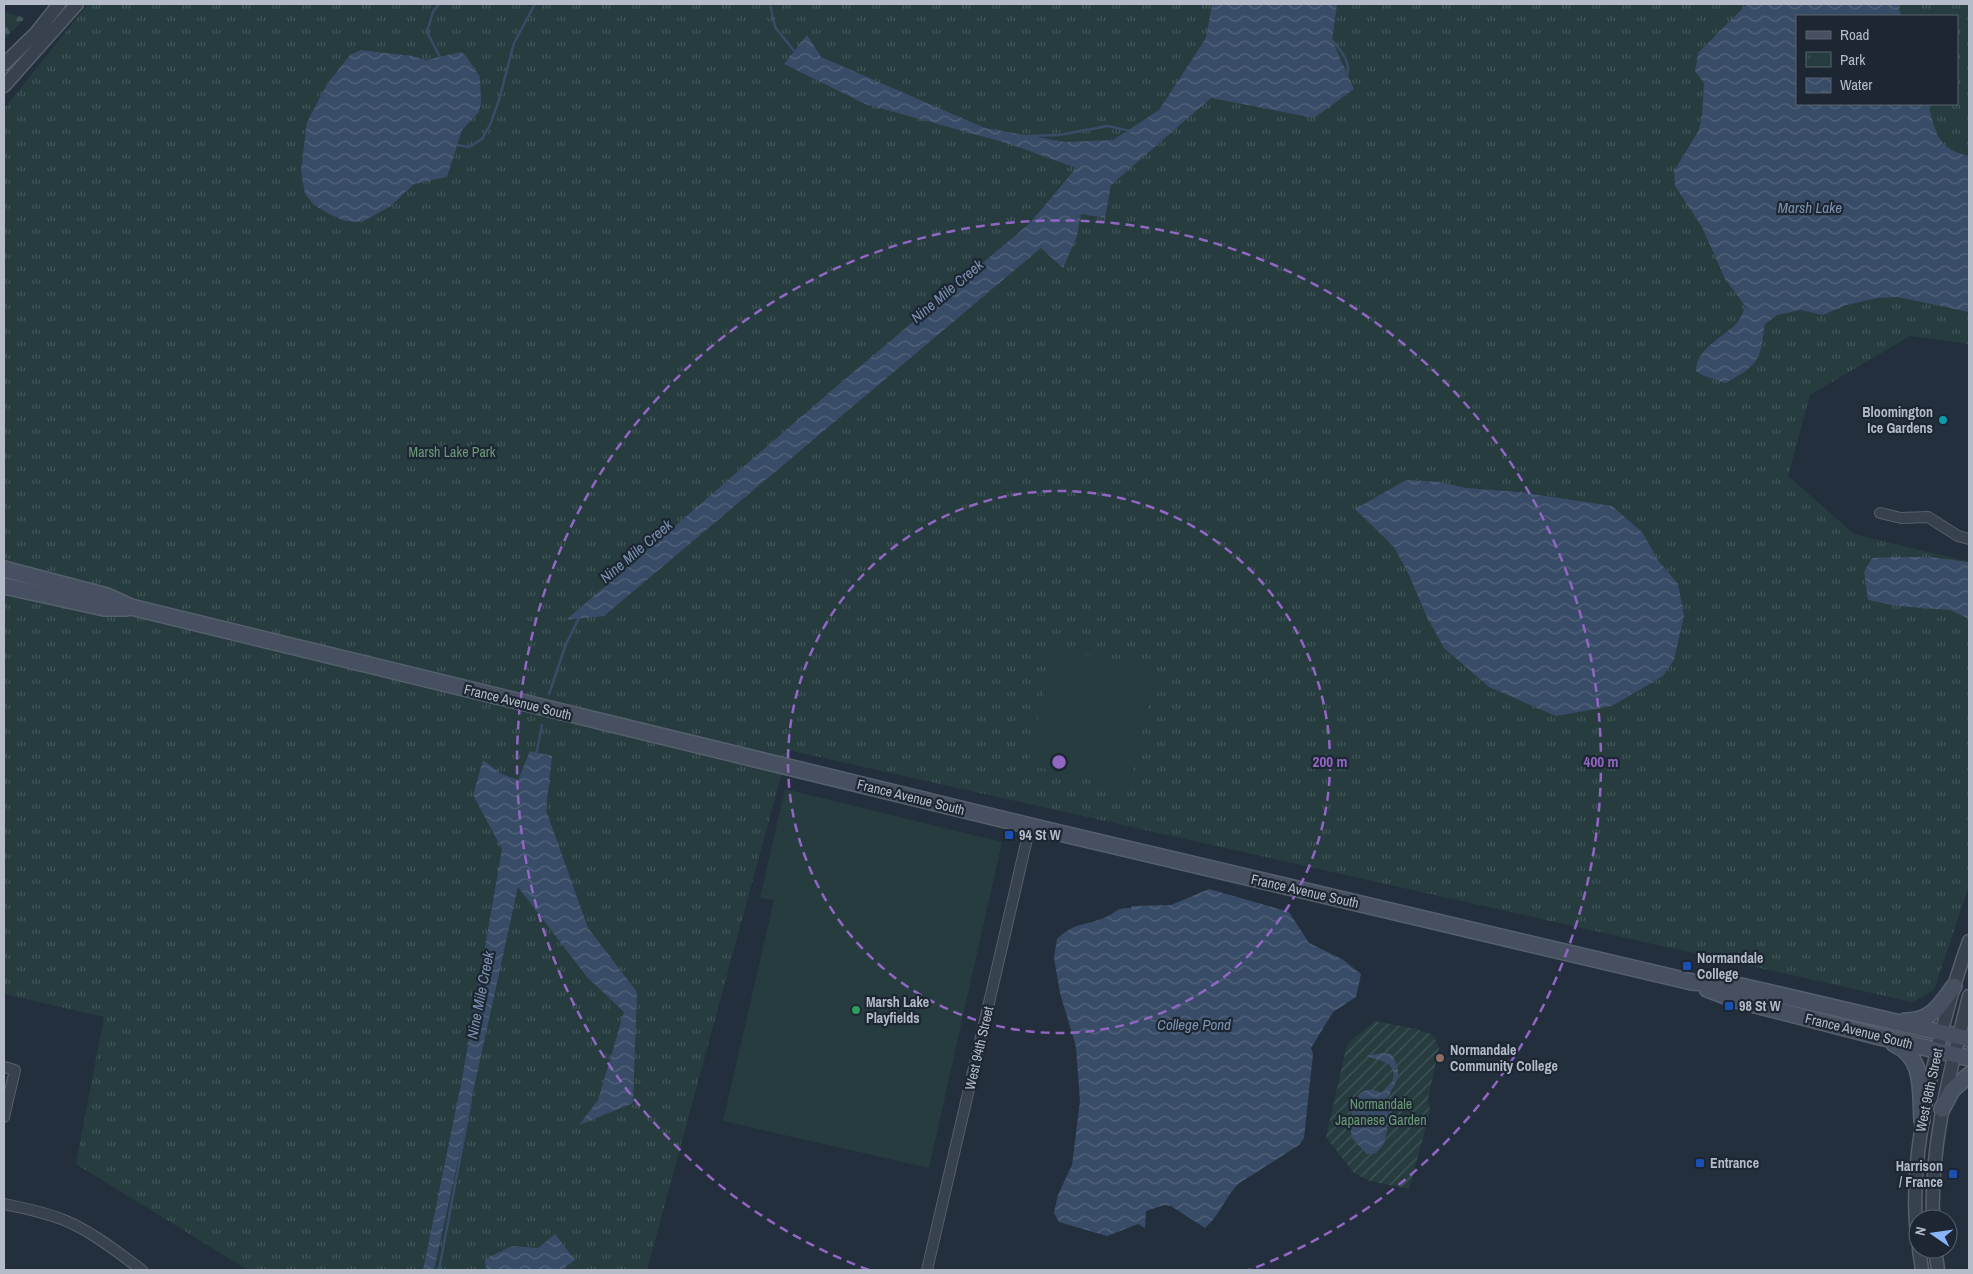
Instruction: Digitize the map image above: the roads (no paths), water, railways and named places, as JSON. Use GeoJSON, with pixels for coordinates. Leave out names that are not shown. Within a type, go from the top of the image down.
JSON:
{"type":"FeatureCollection","features":[{"type":"Feature","properties":{"kind":"main road","name":"France Avenue South"},"geometry":{"type":"LineString","coordinates":[[4,569],[107,596],[131,608],[1030,826],[1692,982],[1741,986],[1964,1038]]}},
{"type":"Feature","properties":{"kind":"main road","name":"France Avenue South"},"geometry":{"type":"LineString","coordinates":[[4,586],[104,608],[131,608]]}},
{"type":"Feature","properties":{"kind":"main road","name":"France Avenue South"},"geometry":{"type":"LineString","coordinates":[[1692,982],[1736,1000],[1962,1056]]}},
{"type":"Feature","properties":{"kind":"main road"},"geometry":{"type":"LineString","coordinates":[[1889,1020],[1914,1021],[1931,1015],[1954,986]]}},
{"type":"Feature","properties":{"kind":"main road"},"geometry":{"type":"LineString","coordinates":[[1876,1036],[1906,1050],[1916,1063],[1919,1077],[1922,1121]]}},
{"type":"Feature","properties":{"kind":"main road"},"geometry":{"type":"LineString","coordinates":[[1942,1108],[1952,1090],[1969,1075]]}},
{"type":"Feature","properties":{"kind":"street"},"geometry":{"type":"LineString","coordinates":[[4,64],[36,33],[59,4]]}},
{"type":"Feature","properties":{"kind":"street"},"geometry":{"type":"LineString","coordinates":[[4,86],[77,4]]}},
{"type":"Feature","properties":{"kind":"street"},"geometry":{"type":"LineString","coordinates":[[1880,513],[1901,518],[1928,517],[1958,536],[1969,539]]}},
{"type":"Feature","properties":{"kind":"street","name":"West 94th Street"},"geometry":{"type":"LineString","coordinates":[[927,1270],[1030,826]]}},
{"type":"Feature","properties":{"kind":"street","name":"West 98th Street"},"geometry":{"type":"LineString","coordinates":[[1916,1209],[1916,1161],[1922,1121],[1941,1033],[1969,941]]}},
{"type":"Feature","properties":{"kind":"street","name":"West 98th Street"},"geometry":{"type":"LineString","coordinates":[[1933,1209],[1934,1154],[1942,1108],[1962,1056],[1969,996]]}},
{"type":"Feature","properties":{"kind":"street"},"geometry":{"type":"LineString","coordinates":[[4,1067],[15,1070],[4,1117]]}},
{"type":"Feature","properties":{"kind":"street"},"geometry":{"type":"LineString","coordinates":[[4,1204],[44,1213],[80,1227],[142,1270]]}},
{"type":"Feature","properties":{"kind":"water"},"geometry":{"type":"Polygon","coordinates":[[[1212,4],[1337,4],[1332,40],[1354,89],[1314,118],[1211,98],[1111,185],[1105,218],[1081,214],[1077,236],[1063,268],[1041,248],[604,616],[566,620],[844,380],[1030,223],[1076,168],[1010,144],[865,104],[784,64],[807,35],[821,57],[985,128],[1065,142],[1113,140],[1159,110],[1206,38],[1212,4]]]}},
{"type":"Feature","properties":{"kind":"water","name":"Marsh Lake"},"geometry":{"type":"Polygon","coordinates":[[[1747,4],[1898,4],[1901,15],[1796,15],[1796,105],[1928,105],[1936,131],[1944,144],[1958,153],[1969,156],[1969,312],[1898,297],[1878,298],[1846,305],[1823,315],[1801,310],[1777,315],[1765,324],[1758,358],[1746,371],[1725,383],[1696,371],[1700,356],[1711,344],[1736,324],[1741,318],[1745,306],[1725,279],[1702,227],[1675,186],[1674,171],[1699,130],[1702,115],[1704,83],[1695,71],[1698,53],[1747,4]]]}},
{"type":"Feature","properties":{"kind":"water"},"geometry":{"type":"Polygon","coordinates":[[[361,50],[412,56],[426,60],[461,52],[466,56],[480,77],[481,103],[479,112],[462,130],[447,177],[414,184],[391,206],[362,222],[345,221],[314,205],[305,194],[301,170],[307,122],[327,84],[350,55],[361,50]]]}},
{"type":"Feature","properties":{"kind":"water"},"geometry":{"type":"Polygon","coordinates":[[[1406,480],[1440,482],[1466,488],[1519,492],[1612,506],[1642,532],[1658,560],[1678,584],[1684,616],[1674,660],[1663,676],[1612,706],[1556,716],[1489,687],[1444,648],[1394,547],[1355,509],[1406,480]]]}},
{"type":"Feature","properties":{"kind":"water"},"geometry":{"type":"Polygon","coordinates":[[[1929,557],[1969,562],[1969,619],[1950,610],[1897,606],[1868,600],[1864,572],[1872,558],[1929,557]]]}},
{"type":"Feature","properties":{"kind":"water"},"geometry":{"type":"Polygon","coordinates":[[[530,751],[552,756],[546,810],[588,928],[637,992],[633,1103],[579,1125],[598,1100],[624,1012],[587,977],[518,887],[434,1270],[423,1270],[462,1079],[502,849],[473,795],[483,760],[502,774],[518,780],[530,751]]]}},
{"type":"Feature","properties":{"kind":"water","name":"College Pond"},"geometry":{"type":"Polygon","coordinates":[[[1209,889],[1289,912],[1309,943],[1342,959],[1361,974],[1356,997],[1333,1012],[1311,1048],[1313,1054],[1304,1138],[1299,1145],[1238,1184],[1205,1228],[1171,1206],[1164,1205],[1146,1211],[1145,1228],[1138,1224],[1107,1236],[1059,1222],[1054,1213],[1058,1195],[1072,1165],[1080,1101],[1076,1047],[1060,993],[1054,958],[1057,939],[1076,926],[1099,920],[1119,909],[1131,908],[1132,906],[1171,905],[1209,889]]]}},
{"type":"Feature","properties":{"kind":"water"},"geometry":{"type":"Polygon","coordinates":[[[1382,1053],[1391,1054],[1397,1065],[1398,1076],[1390,1095],[1381,1103],[1384,1108],[1392,1108],[1391,1119],[1386,1122],[1388,1125],[1384,1144],[1376,1153],[1367,1154],[1352,1138],[1352,1111],[1359,1095],[1365,1091],[1372,1090],[1382,1093],[1392,1083],[1392,1068],[1381,1060],[1366,1056],[1382,1053]]]}},
{"type":"Feature","properties":{"kind":"water"},"geometry":{"type":"Polygon","coordinates":[[[555,1234],[575,1260],[561,1270],[486,1270],[485,1259],[512,1246],[538,1248],[555,1234]]]}},
{"type":"Feature","properties":{"kind":"waterway"},"geometry":{"type":"LineString","coordinates":[[439,4],[433,12],[427,32],[440,57]]}},
{"type":"Feature","properties":{"kind":"waterway"},"geometry":{"type":"LineString","coordinates":[[457,145],[469,147],[482,139],[490,125],[499,100],[514,43],[535,4]]}},
{"type":"Feature","properties":{"kind":"waterway"},"geometry":{"type":"LineString","coordinates":[[770,4],[775,27],[795,52]]}},
{"type":"Feature","properties":{"kind":"waterway","name":"Nine Mile Creek"},"geometry":{"type":"LineString","coordinates":[[1331,39],[1341,51],[1346,61],[1348,66],[1347,75]]}},
{"type":"Feature","properties":{"kind":"waterway"},"geometry":{"type":"LineString","coordinates":[[1027,136],[1059,135],[1108,126],[1130,131]]}},
{"type":"Feature","properties":{"kind":"waterway","name":"Nine Mile Creek"},"geometry":{"type":"LineString","coordinates":[[549,694],[566,644],[580,616]]}},
{"type":"Feature","properties":{"kind":"waterway","name":"Nine Mile Creek"},"geometry":{"type":"LineString","coordinates":[[536,755],[542,725]]}},
{"type":"Feature","properties":{"kind":"waterway","name":"Nine Mile Creek"},"geometry":{"type":"LineString","coordinates":[[439,1270],[471,1100]]}},
{"type":"Feature","properties":{"kind":"place","name":"Bloomington Ice Gardens"},"geometry":{"type":"Point","coordinates":[1943,420]}},
{"type":"Feature","properties":{"kind":"place","name":"94 St W"},"geometry":{"type":"Point","coordinates":[1009,835]}},
{"type":"Feature","properties":{"kind":"place","name":"Normandale College"},"geometry":{"type":"Point","coordinates":[1687,966]}},
{"type":"Feature","properties":{"kind":"place","name":"98 St W"},"geometry":{"type":"Point","coordinates":[1729,1006]}},
{"type":"Feature","properties":{"kind":"place","name":"Marsh Lake Playfields"},"geometry":{"type":"Point","coordinates":[856,1010]}},
{"type":"Feature","properties":{"kind":"place","name":"Normandale Community College"},"geometry":{"type":"Point","coordinates":[1440,1058]}},
{"type":"Feature","properties":{"kind":"place","name":"Entrance"},"geometry":{"type":"Point","coordinates":[1700,1163]}},
{"type":"Feature","properties":{"kind":"place","name":"Harrison / France"},"geometry":{"type":"Point","coordinates":[1953,1174]}},
{"type":"Feature","properties":{"kind":"park label","name":"Marsh Lake Park"},"geometry":{"type":"Point","coordinates":[452,452]}},
{"type":"Feature","properties":{"kind":"park label","name":"Normandale Japanese Garden"},"geometry":{"type":"Point","coordinates":[1381,1112]}}]}
